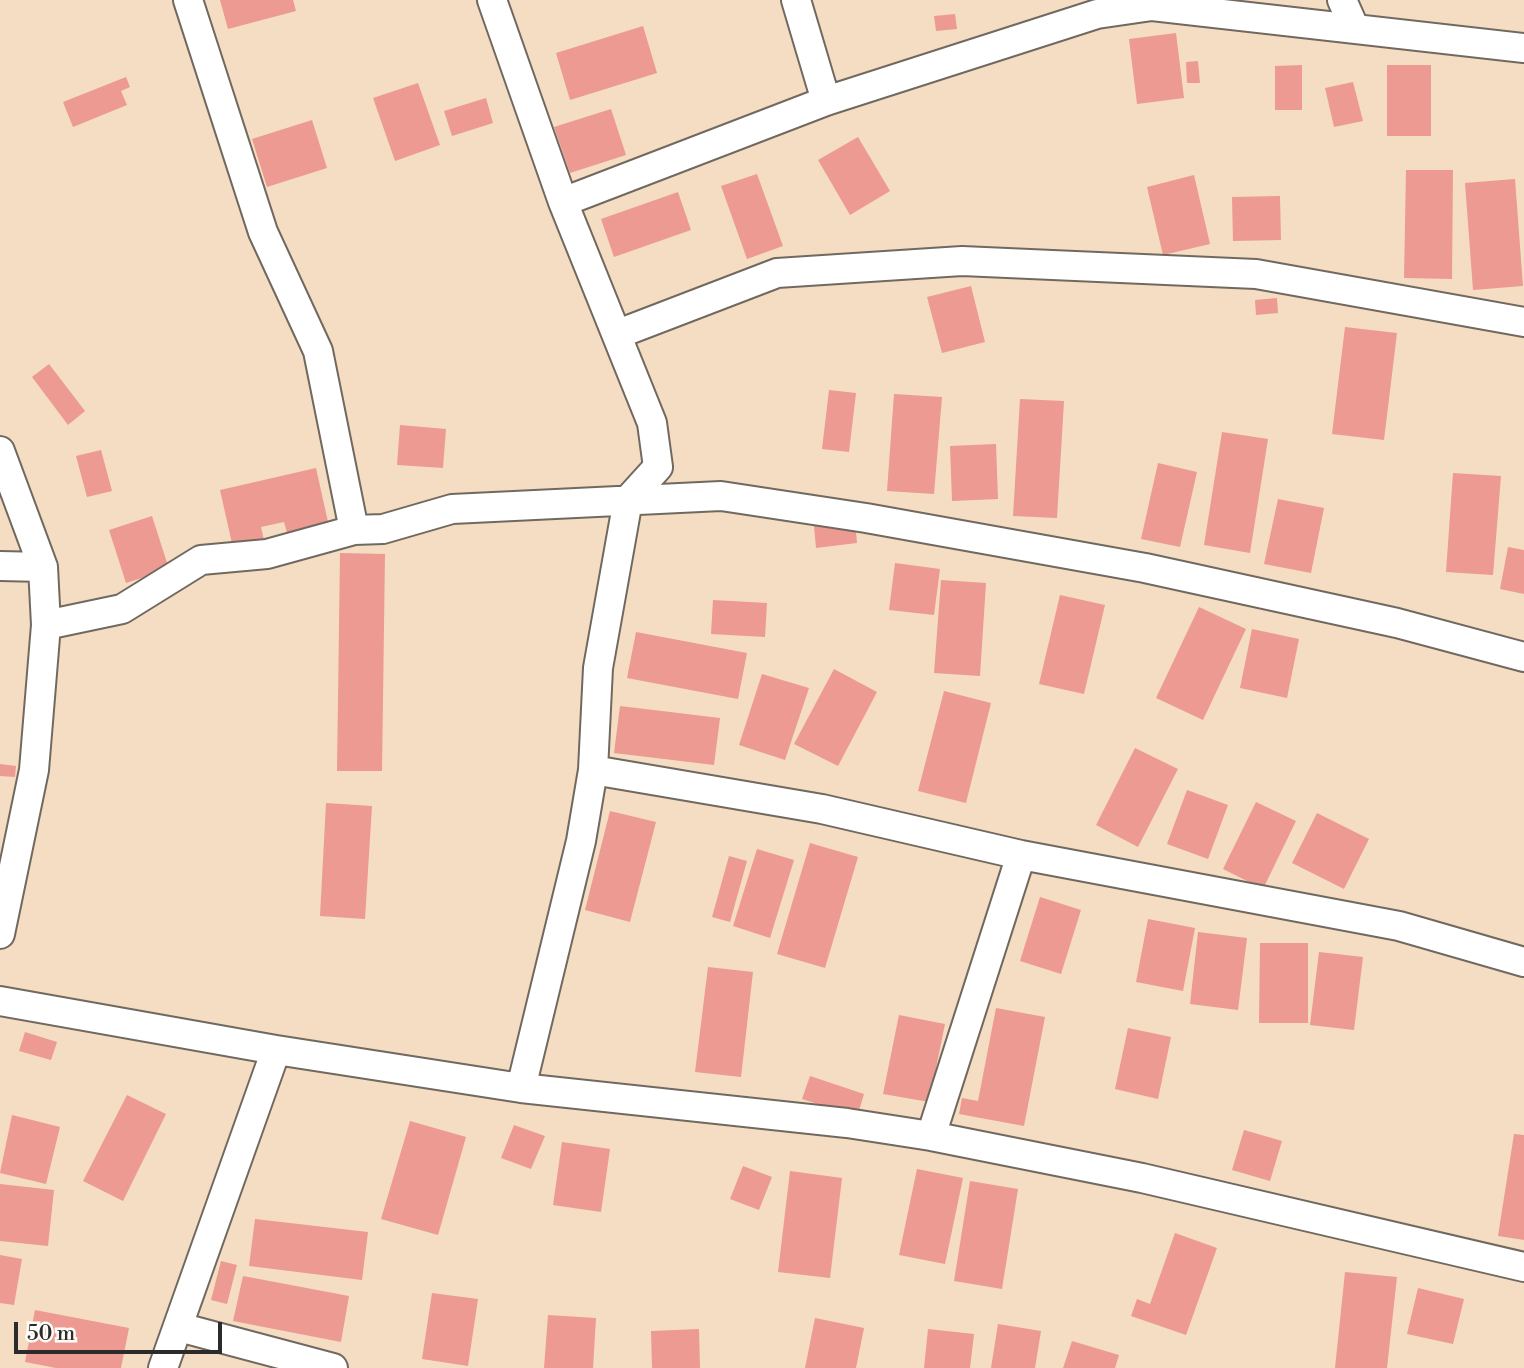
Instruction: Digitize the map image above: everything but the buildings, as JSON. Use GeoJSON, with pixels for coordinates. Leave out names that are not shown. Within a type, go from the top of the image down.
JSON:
{"type":"FeatureCollection","features":[{"type":"Feature","properties":{"kind":"street"},"geometry":{"type":"LineString","coordinates":[[188,0],[263,232],[318,351],[354,530]]}},
{"type":"Feature","properties":{"kind":"street"},"geometry":{"type":"LineString","coordinates":[[492,0],[563,202],[652,423],[658,467],[628,500],[598,668],[593,770],[581,841],[520,1088]]}},
{"type":"Feature","properties":{"kind":"street"},"geometry":{"type":"LineString","coordinates":[[796,0],[826,101]]}},
{"type":"Feature","properties":{"kind":"street"},"geometry":{"type":"LineString","coordinates":[[1342,0],[1354,27]]}},
{"type":"Feature","properties":{"kind":"street"},"geometry":{"type":"LineString","coordinates":[[563,202],[826,101],[1097,14],[1152,6],[1524,48]]}},
{"type":"Feature","properties":{"kind":"street"},"geometry":{"type":"LineString","coordinates":[[618,334],[777,273],[962,261],[1256,274],[1524,322]]}},
{"type":"Feature","properties":{"kind":"street"},"geometry":{"type":"LineString","coordinates":[[0,451],[43,567],[47,625],[34,770],[0,934]]}},
{"type":"Feature","properties":{"kind":"street"},"geometry":{"type":"LineString","coordinates":[[47,625],[121,609],[201,560],[267,554],[354,530],[383,529],[452,509],[721,496],[866,518],[1144,568],[1397,623],[1524,657]]}},
{"type":"Feature","properties":{"kind":"street"},"geometry":{"type":"LineString","coordinates":[[0,566],[43,567]]}},
{"type":"Feature","properties":{"kind":"street"},"geometry":{"type":"LineString","coordinates":[[593,770],[822,809],[1021,855],[1399,926],[1524,961]]}},
{"type":"Feature","properties":{"kind":"street"},"geometry":{"type":"LineString","coordinates":[[931,1136],[1021,855]]}},
{"type":"Feature","properties":{"kind":"street"},"geometry":{"type":"LineString","coordinates":[[0,1001],[276,1050],[520,1088],[846,1122],[931,1136],[1142,1178],[1524,1267]]}},
{"type":"Feature","properties":{"kind":"street"},"geometry":{"type":"LineString","coordinates":[[163,1368],[276,1050]]}},
{"type":"Feature","properties":{"kind":"street"},"geometry":{"type":"LineString","coordinates":[[179,1327],[333,1368]]}}]}
